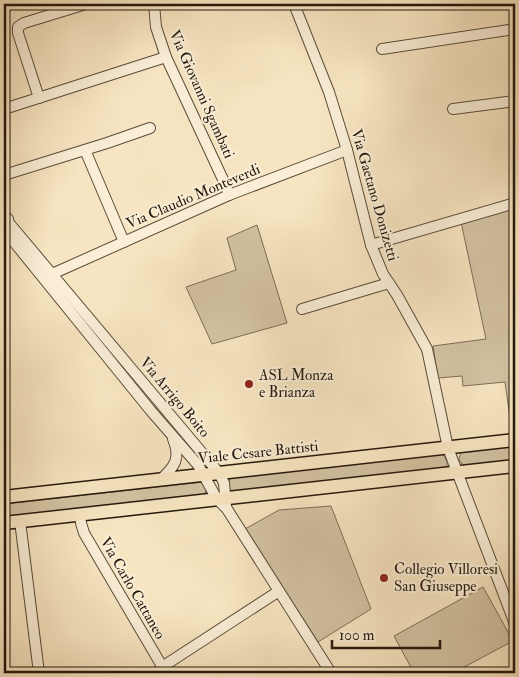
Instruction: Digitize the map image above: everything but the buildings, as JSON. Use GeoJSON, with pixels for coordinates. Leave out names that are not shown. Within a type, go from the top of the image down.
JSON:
{"type":"FeatureCollection","features":[{"type":"Feature","properties":{"kind":"main road","name":"Viale Cesare Battisti"},"geometry":{"type":"LineString","coordinates":[[4,497],[515,440]]}},
{"type":"Feature","properties":{"kind":"main road"},"geometry":{"type":"LineString","coordinates":[[4,523],[223,502],[515,466]]}},
{"type":"Feature","properties":{"kind":"street"},"geometry":{"type":"LineString","coordinates":[[39,98],[18,33],[18,27],[24,23],[86,4]]}},
{"type":"Feature","properties":{"kind":"street","name":"Via Giovanni Sgambati"},"geometry":{"type":"LineString","coordinates":[[154,4],[156,27],[166,57],[229,195]]}},
{"type":"Feature","properties":{"kind":"street","name":"Via Gaetano Donizetti"},"geometry":{"type":"LineString","coordinates":[[294,4],[329,92],[347,150],[371,245],[382,274],[397,295],[427,349],[448,448],[515,624]]}},
{"type":"Feature","properties":{"kind":"street"},"geometry":{"type":"LineString","coordinates":[[382,49],[515,29]]}},
{"type":"Feature","properties":{"kind":"street"},"geometry":{"type":"LineString","coordinates":[[4,109],[166,57]]}},
{"type":"Feature","properties":{"kind":"street"},"geometry":{"type":"LineString","coordinates":[[453,109],[515,101]]}},
{"type":"Feature","properties":{"kind":"street"},"geometry":{"type":"LineString","coordinates":[[4,175],[150,128]]}},
{"type":"Feature","properties":{"kind":"street"},"geometry":{"type":"LineString","coordinates":[[85,150],[124,242]]}},
{"type":"Feature","properties":{"kind":"street","name":"Via Claudio Monteverdi"},"geometry":{"type":"LineString","coordinates":[[52,274],[229,195],[347,150]]}},
{"type":"Feature","properties":{"kind":"street"},"geometry":{"type":"LineString","coordinates":[[371,245],[515,203]]}},
{"type":"Feature","properties":{"kind":"street","name":"Via Arrigo Boito"},"geometry":{"type":"LineString","coordinates":[[5,222],[52,274],[219,473],[224,484],[223,502]]}},
{"type":"Feature","properties":{"kind":"street","name":"Via Arrigo Boito"},"geometry":{"type":"LineString","coordinates":[[5,222],[14,242],[151,411],[198,465],[223,502]]}},
{"type":"Feature","properties":{"kind":"street"},"geometry":{"type":"LineString","coordinates":[[302,309],[389,283]]}},
{"type":"Feature","properties":{"kind":"street"},"geometry":{"type":"LineString","coordinates":[[160,480],[173,467],[177,455],[175,444],[166,427]]}},
{"type":"Feature","properties":{"kind":"street"},"geometry":{"type":"LineString","coordinates":[[223,502],[331,673]]}},
{"type":"Feature","properties":{"kind":"street","name":"Via Carlo Cattaneo"},"geometry":{"type":"LineString","coordinates":[[80,515],[84,533],[162,671]]}},
{"type":"Feature","properties":{"kind":"street"},"geometry":{"type":"LineString","coordinates":[[20,521],[39,673]]}},
{"type":"Feature","properties":{"kind":"street"},"geometry":{"type":"LineString","coordinates":[[162,671],[279,591]]}},
{"type":"Feature","properties":{"kind":"street"},"geometry":{"type":"LineString","coordinates":[[504,597],[515,596]]}},
{"type":"Feature","properties":{"kind":"shaded area"},"geometry":{"type":"Polygon","coordinates":[[[515,207],[515,424],[511,425],[505,382],[463,386],[462,376],[438,378],[433,346],[486,339],[461,222],[515,207]]]}},
{"type":"Feature","properties":{"kind":"shaded area"},"geometry":{"type":"Polygon","coordinates":[[[257,225],[287,323],[212,344],[186,287],[236,270],[227,238],[257,225]]]}},
{"type":"Feature","properties":{"kind":"shaded area"},"geometry":{"type":"Polygon","coordinates":[[[515,445],[515,460],[466,466],[459,459],[461,452],[515,445]]]}},
{"type":"Feature","properties":{"kind":"shaded area"},"geometry":{"type":"Polygon","coordinates":[[[443,454],[447,462],[447,468],[231,492],[228,483],[231,477],[443,454]]]}},
{"type":"Feature","properties":{"kind":"shaded area"},"geometry":{"type":"Polygon","coordinates":[[[202,482],[206,490],[204,497],[4,518],[4,504],[202,482]]]}},
{"type":"Feature","properties":{"kind":"shaded area"},"geometry":{"type":"Polygon","coordinates":[[[331,506],[371,609],[318,642],[245,529],[279,510],[331,506]]]}},
{"type":"Feature","properties":{"kind":"shaded area"},"geometry":{"type":"Polygon","coordinates":[[[483,587],[513,641],[453,673],[414,673],[394,636],[483,587]]]}},
{"type":"Feature","properties":{"kind":"place","name":"ASL Monza e Brianza"},"geometry":{"type":"Point","coordinates":[249,384]}},
{"type":"Feature","properties":{"kind":"place","name":"Collegio Villoresi San Giuseppe"},"geometry":{"type":"Point","coordinates":[384,578]}}]}
